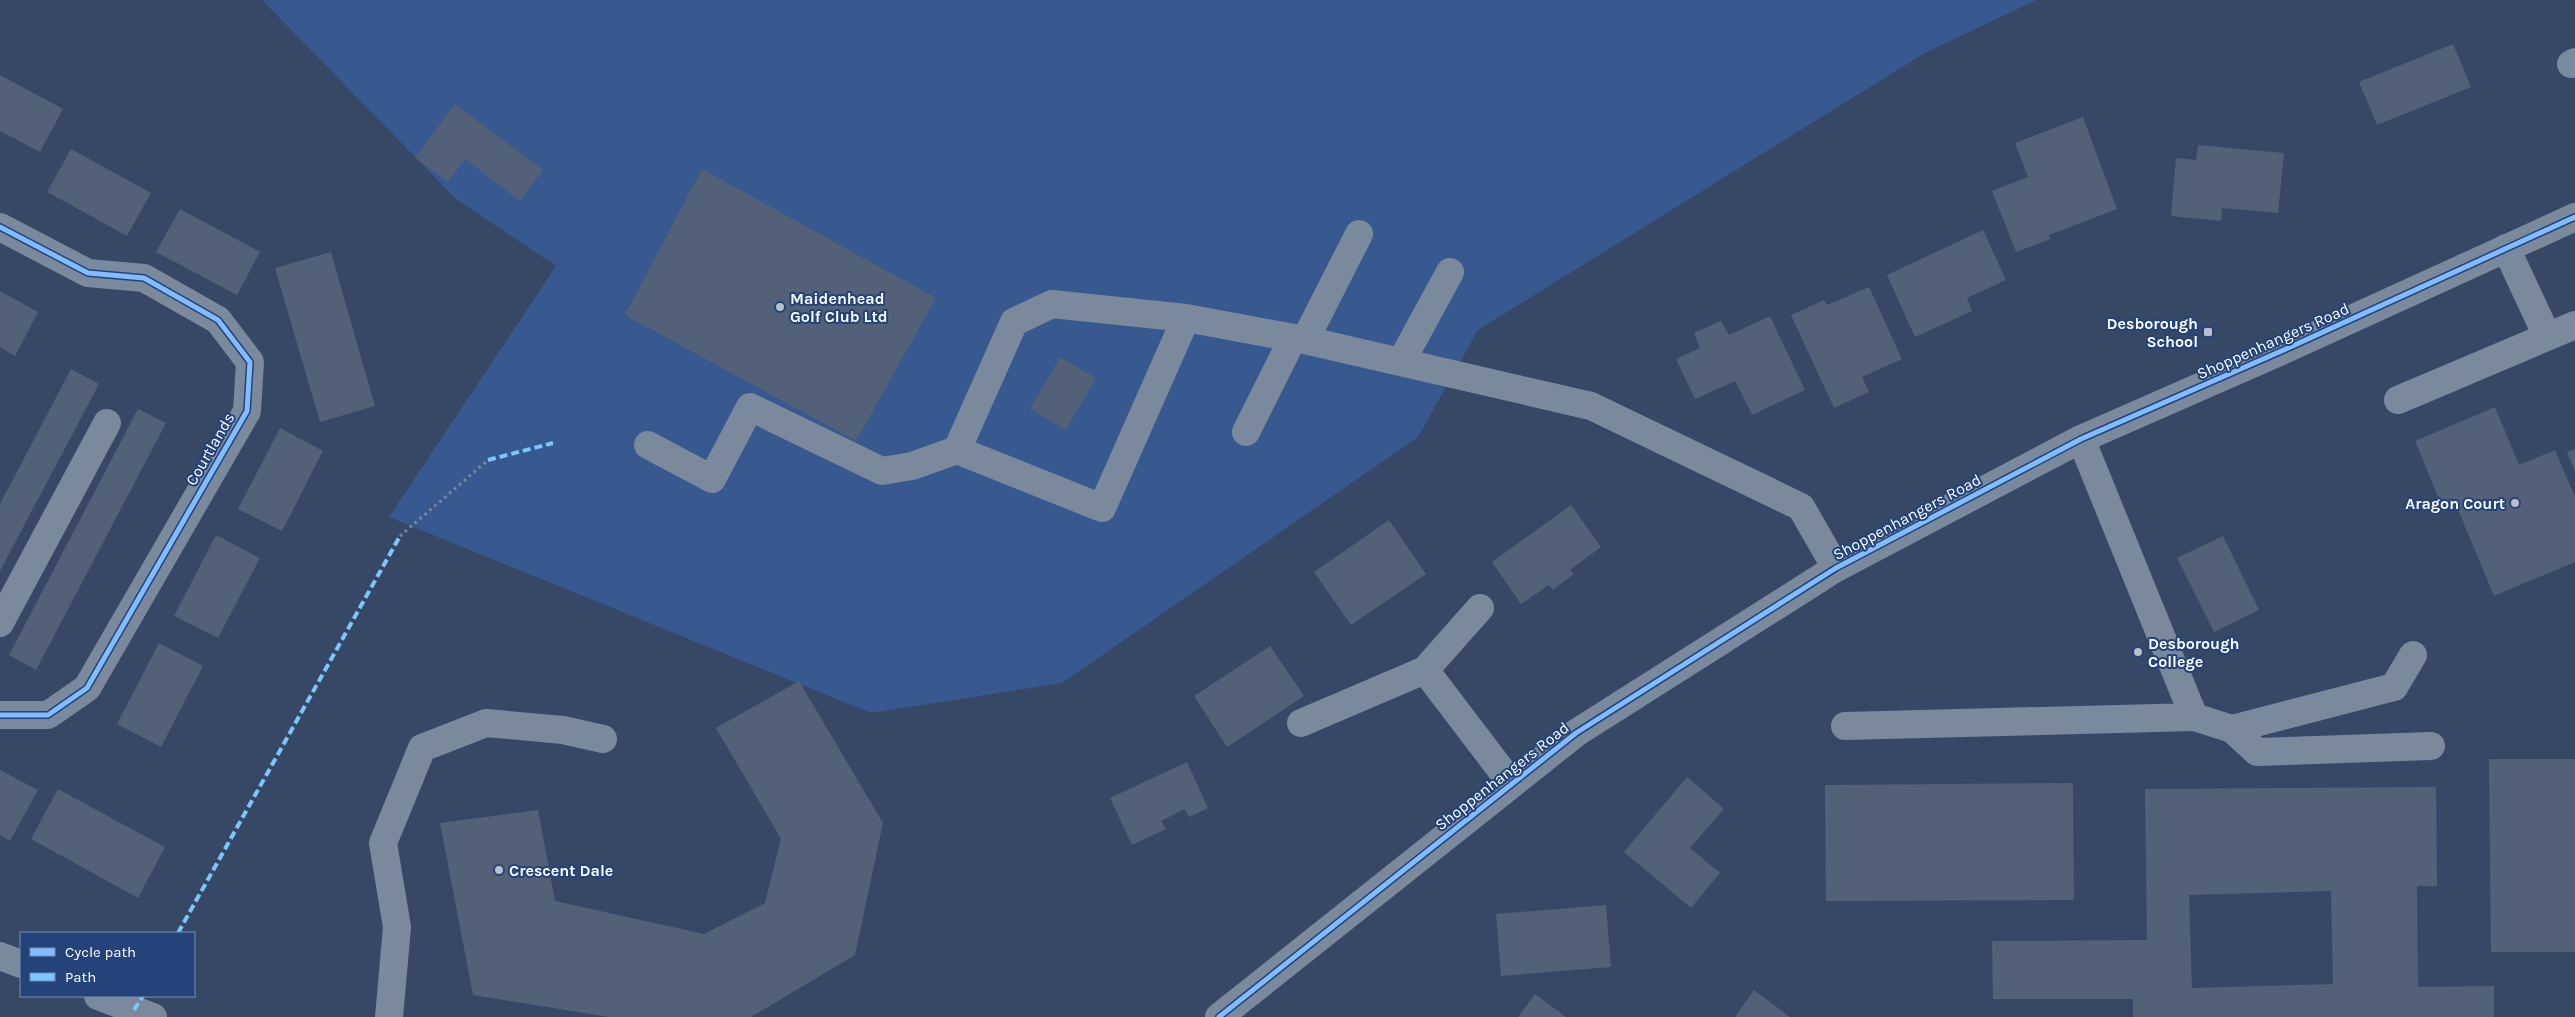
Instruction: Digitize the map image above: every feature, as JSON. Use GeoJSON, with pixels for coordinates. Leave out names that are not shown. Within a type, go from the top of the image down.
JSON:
{"type":"FeatureCollection","features":[{"type":"Feature","properties":{"kind":"street","name":"Shoppenhangers Road"},"geometry":{"type":"LineString","coordinates":[[1219,1017],[1576,733],[1836,568],[2082,439],[2286,349],[2575,217]]}},
{"type":"Feature","properties":{"kind":"street","name":"Courtlands"},"geometry":{"type":"LineString","coordinates":[[0,228],[88,273],[144,278],[218,320],[250,362],[247,411],[87,688],[48,715],[0,715]]}},
{"type":"Feature","properties":{"kind":"street"},"geometry":{"type":"LineString","coordinates":[[1246,432],[1359,234]]}},
{"type":"Feature","properties":{"kind":"street"},"geometry":{"type":"LineString","coordinates":[[2506,248],[2547,336]]}},
{"type":"Feature","properties":{"kind":"street"},"geometry":{"type":"LineString","coordinates":[[1401,362],[1450,272]]}},
{"type":"Feature","properties":{"kind":"street"},"geometry":{"type":"LineString","coordinates":[[957,450],[1014,322],[1052,304],[1186,318],[1299,339],[1592,406],[1801,507],[1836,568]]}},
{"type":"Feature","properties":{"kind":"street"},"geometry":{"type":"LineString","coordinates":[[648,445],[712,479],[750,407],[882,471],[912,466],[957,450],[1102,508],[1186,318]]}},
{"type":"Feature","properties":{"kind":"street"},"geometry":{"type":"LineString","coordinates":[[2398,400],[2575,324]]}},
{"type":"Feature","properties":{"kind":"street"},"geometry":{"type":"LineString","coordinates":[[0,623],[107,422]]}},
{"type":"Feature","properties":{"kind":"street"},"geometry":{"type":"LineString","coordinates":[[2082,439],[2194,717]]}},
{"type":"Feature","properties":{"kind":"street"},"geometry":{"type":"LineString","coordinates":[[1301,722],[1425,670],[1480,608]]}},
{"type":"Feature","properties":{"kind":"street"},"geometry":{"type":"LineString","coordinates":[[2232,729],[2394,686],[2413,655]]}},
{"type":"Feature","properties":{"kind":"street"},"geometry":{"type":"LineString","coordinates":[[1425,670],[1511,783]]}},
{"type":"Feature","properties":{"kind":"street"},"geometry":{"type":"LineString","coordinates":[[1845,726],[2194,717],[2232,729],[2256,752],[2431,746]]}},
{"type":"Feature","properties":{"kind":"street"},"geometry":{"type":"LineString","coordinates":[[389,1017],[397,927],[383,843],[422,748],[486,723],[563,730],[603,739]]}},
{"type":"Feature","properties":{"kind":"street"},"geometry":{"type":"LineString","coordinates":[[0,956],[20,964]]}},
{"type":"Feature","properties":{"kind":"street"},"geometry":{"type":"LineString","coordinates":[[101,997],[153,1017]]}},
{"type":"Feature","properties":{"kind":"path"},"geometry":{"type":"LineString","coordinates":[[400,536],[488,460]]}},
{"type":"Feature","properties":{"kind":"shaded area"},"geometry":{"type":"Polygon","coordinates":[[[262,0],[2036,0],[1925,53],[1478,330],[1418,437],[1062,683],[871,713],[389,517],[556,266],[456,199],[262,0]]]}},
{"type":"Feature","properties":{"kind":"building"},"geometry":{"type":"Polygon","coordinates":[[[2453,44],[2471,87],[2377,125],[2359,82],[2453,44]]]}},
{"type":"Feature","properties":{"kind":"building"},"geometry":{"type":"Polygon","coordinates":[[[0,75],[63,109],[40,152],[0,131],[0,75]]]}},
{"type":"Feature","properties":{"kind":"building"},"geometry":{"type":"Polygon","coordinates":[[[455,104],[543,170],[520,201],[465,159],[448,182],[415,158],[455,104]]]}},
{"type":"Feature","properties":{"kind":"building"},"geometry":{"type":"Polygon","coordinates":[[[2083,117],[2117,209],[2049,235],[2051,239],[2016,252],[1992,191],[2028,177],[2015,143],[2083,117]]]}},
{"type":"Feature","properties":{"kind":"building"},"geometry":{"type":"Polygon","coordinates":[[[2198,145],[2284,153],[2278,213],[2222,208],[2221,221],[2171,216],[2176,158],[2196,160],[2198,145]]]}},
{"type":"Feature","properties":{"kind":"building"},"geometry":{"type":"Polygon","coordinates":[[[71,149],[151,193],[127,236],[47,192],[71,149]]]}},
{"type":"Feature","properties":{"kind":"building","name":"Maidenhead Golf Club Ltd"},"geometry":{"type":"Polygon","coordinates":[[[702,169],[936,298],[856,441],[625,315],[702,169]]]}},
{"type":"Feature","properties":{"kind":"building"},"geometry":{"type":"Polygon","coordinates":[[[180,209],[260,252],[237,295],[156,252],[180,209]]]}},
{"type":"Feature","properties":{"kind":"building"},"geometry":{"type":"Polygon","coordinates":[[[1983,230],[2006,280],[1967,298],[1972,311],[1915,337],[1887,275],[1983,230]]]}},
{"type":"Feature","properties":{"kind":"building"},"geometry":{"type":"Polygon","coordinates":[[[331,252],[375,406],[320,422],[275,268],[331,252]]]}},
{"type":"Feature","properties":{"kind":"building"},"geometry":{"type":"Polygon","coordinates":[[[1869,287],[1902,359],[1862,377],[1869,392],[1834,408],[1791,315],[1824,300],[1827,305],[1869,287]]]}},
{"type":"Feature","properties":{"kind":"building"},"geometry":{"type":"Polygon","coordinates":[[[0,291],[38,312],[15,356],[0,347],[0,291]]]}},
{"type":"Feature","properties":{"kind":"building"},"geometry":{"type":"Polygon","coordinates":[[[1770,316],[1805,390],[1752,415],[1735,381],[1695,399],[1676,359],[1700,348],[1694,333],[1721,321],[1729,335],[1770,316]]]}},
{"type":"Feature","properties":{"kind":"building"},"geometry":{"type":"Polygon","coordinates":[[[1060,357],[1096,378],[1066,430],[1030,409],[1060,357]]]}},
{"type":"Feature","properties":{"kind":"building"},"geometry":{"type":"Polygon","coordinates":[[[71,369],[99,384],[0,571],[0,504],[71,369]]]}},
{"type":"Feature","properties":{"kind":"building","name":"Aragon Court"},"geometry":{"type":"Polygon","coordinates":[[[2495,407],[2519,465],[2555,450],[2575,497],[2575,562],[2494,596],[2454,500],[2442,506],[2415,441],[2495,407]]]}},
{"type":"Feature","properties":{"kind":"building"},"geometry":{"type":"Polygon","coordinates":[[[138,409],[166,423],[36,670],[9,655],[138,409]]]}},
{"type":"Feature","properties":{"kind":"building"},"geometry":{"type":"Polygon","coordinates":[[[280,428],[323,451],[282,531],[238,509],[280,428]]]}},
{"type":"Feature","properties":{"kind":"building"},"geometry":{"type":"Polygon","coordinates":[[[2575,449],[2575,471],[2567,452],[2575,449]]]}},
{"type":"Feature","properties":{"kind":"building"},"geometry":{"type":"Polygon","coordinates":[[[1571,505],[1601,547],[1570,570],[1574,574],[1553,590],[1549,585],[1521,604],[1492,562],[1571,505]]]}},
{"type":"Feature","properties":{"kind":"building"},"geometry":{"type":"Polygon","coordinates":[[[1389,520],[1426,574],[1351,625],[1314,572],[1389,520]]]}},
{"type":"Feature","properties":{"kind":"building"},"geometry":{"type":"Polygon","coordinates":[[[216,535],[260,558],[218,638],[174,616],[216,535]]]}},
{"type":"Feature","properties":{"kind":"building"},"geometry":{"type":"Polygon","coordinates":[[[2223,536],[2259,610],[2214,632],[2177,558],[2223,536]]]}},
{"type":"Feature","properties":{"kind":"building"},"geometry":{"type":"Polygon","coordinates":[[[159,643],[203,666],[161,747],[117,724],[159,643]]]}},
{"type":"Feature","properties":{"kind":"building"},"geometry":{"type":"Polygon","coordinates":[[[1270,646],[1304,696],[1227,747],[1194,696],[1270,646]]]}},
{"type":"Feature","properties":{"kind":"building","name":"Crescent Dale"},"geometry":{"type":"Polygon","coordinates":[[[799,681],[883,823],[855,955],[751,1017],[609,1017],[473,995],[440,823],[538,810],[555,901],[704,934],[765,903],[781,839],[716,728],[799,681]]]}},
{"type":"Feature","properties":{"kind":"building"},"geometry":{"type":"Polygon","coordinates":[[[2489,759],[2575,759],[2575,952],[2491,952],[2489,759]]]}},
{"type":"Feature","properties":{"kind":"building"},"geometry":{"type":"Polygon","coordinates":[[[1187,762],[1208,808],[1189,817],[1185,809],[1161,821],[1166,829],[1132,845],[1110,798],[1187,762]]]}},
{"type":"Feature","properties":{"kind":"building"},"geometry":{"type":"Polygon","coordinates":[[[0,770],[38,790],[10,841],[0,835],[0,770]]]}},
{"type":"Feature","properties":{"kind":"building"},"geometry":{"type":"Polygon","coordinates":[[[1687,777],[1724,809],[1690,848],[1720,873],[1691,908],[1624,852],[1687,777]]]}},
{"type":"Feature","properties":{"kind":"building"},"geometry":{"type":"Polygon","coordinates":[[[2073,783],[2074,900],[1826,901],[1825,785],[2073,783]]]}},
{"type":"Feature","properties":{"kind":"building"},"geometry":{"type":"Polygon","coordinates":[[[2436,787],[2437,886],[2417,886],[2418,987],[2494,986],[2494,1017],[2133,1017],[2133,999],[1993,999],[1992,941],[2147,940],[2145,789],[2436,787]],[[2331,891],[2189,895],[2192,988],[2333,984],[2331,891]]]}},
{"type":"Feature","properties":{"kind":"building"},"geometry":{"type":"Polygon","coordinates":[[[58,789],[165,847],[138,898],[31,839],[58,789]]]}},
{"type":"Feature","properties":{"kind":"building"},"geometry":{"type":"Polygon","coordinates":[[[1606,905],[1611,967],[1501,976],[1496,914],[1606,905]]]}},
{"type":"Feature","properties":{"kind":"building"},"geometry":{"type":"Polygon","coordinates":[[[1754,990],[1790,1017],[1735,1017],[1754,990]]]}},
{"type":"Feature","properties":{"kind":"building"},"geometry":{"type":"Polygon","coordinates":[[[1535,994],[1566,1017],[1518,1017],[1535,994]]]}},
{"type":"Feature","properties":{"kind":"marked path"},"geometry":{"type":"LineString","coordinates":[[488,460],[553,443]]}},
{"type":"Feature","properties":{"kind":"marked path"},"geometry":{"type":"LineString","coordinates":[[179,932],[400,536]]}},
{"type":"Feature","properties":{"kind":"marked path"},"geometry":{"type":"LineString","coordinates":[[134,1010],[142,997]]}},
{"type":"Feature","properties":{"kind":"cycle path"},"geometry":{"type":"LineString","coordinates":[[1219,1017],[1576,733],[1836,568],[2081,439],[2286,349],[2575,217]]}},
{"type":"Feature","properties":{"kind":"cycle path"},"geometry":{"type":"LineString","coordinates":[[0,227],[88,273],[144,278],[218,320],[250,362],[247,411],[87,688],[48,715],[0,715]]}},
{"type":"Feature","properties":{"kind":"place","name":"Maidenhead Golf Club Ltd"},"geometry":{"type":"Point","coordinates":[780,307]}},
{"type":"Feature","properties":{"kind":"place","name":"Desborough School"},"geometry":{"type":"Point","coordinates":[2208,332]}},
{"type":"Feature","properties":{"kind":"place","name":"Aragon Court"},"geometry":{"type":"Point","coordinates":[2515,503]}},
{"type":"Feature","properties":{"kind":"place","name":"Desborough College"},"geometry":{"type":"Point","coordinates":[2138,652]}},
{"type":"Feature","properties":{"kind":"place","name":"Crescent Dale"},"geometry":{"type":"Point","coordinates":[499,870]}}]}
